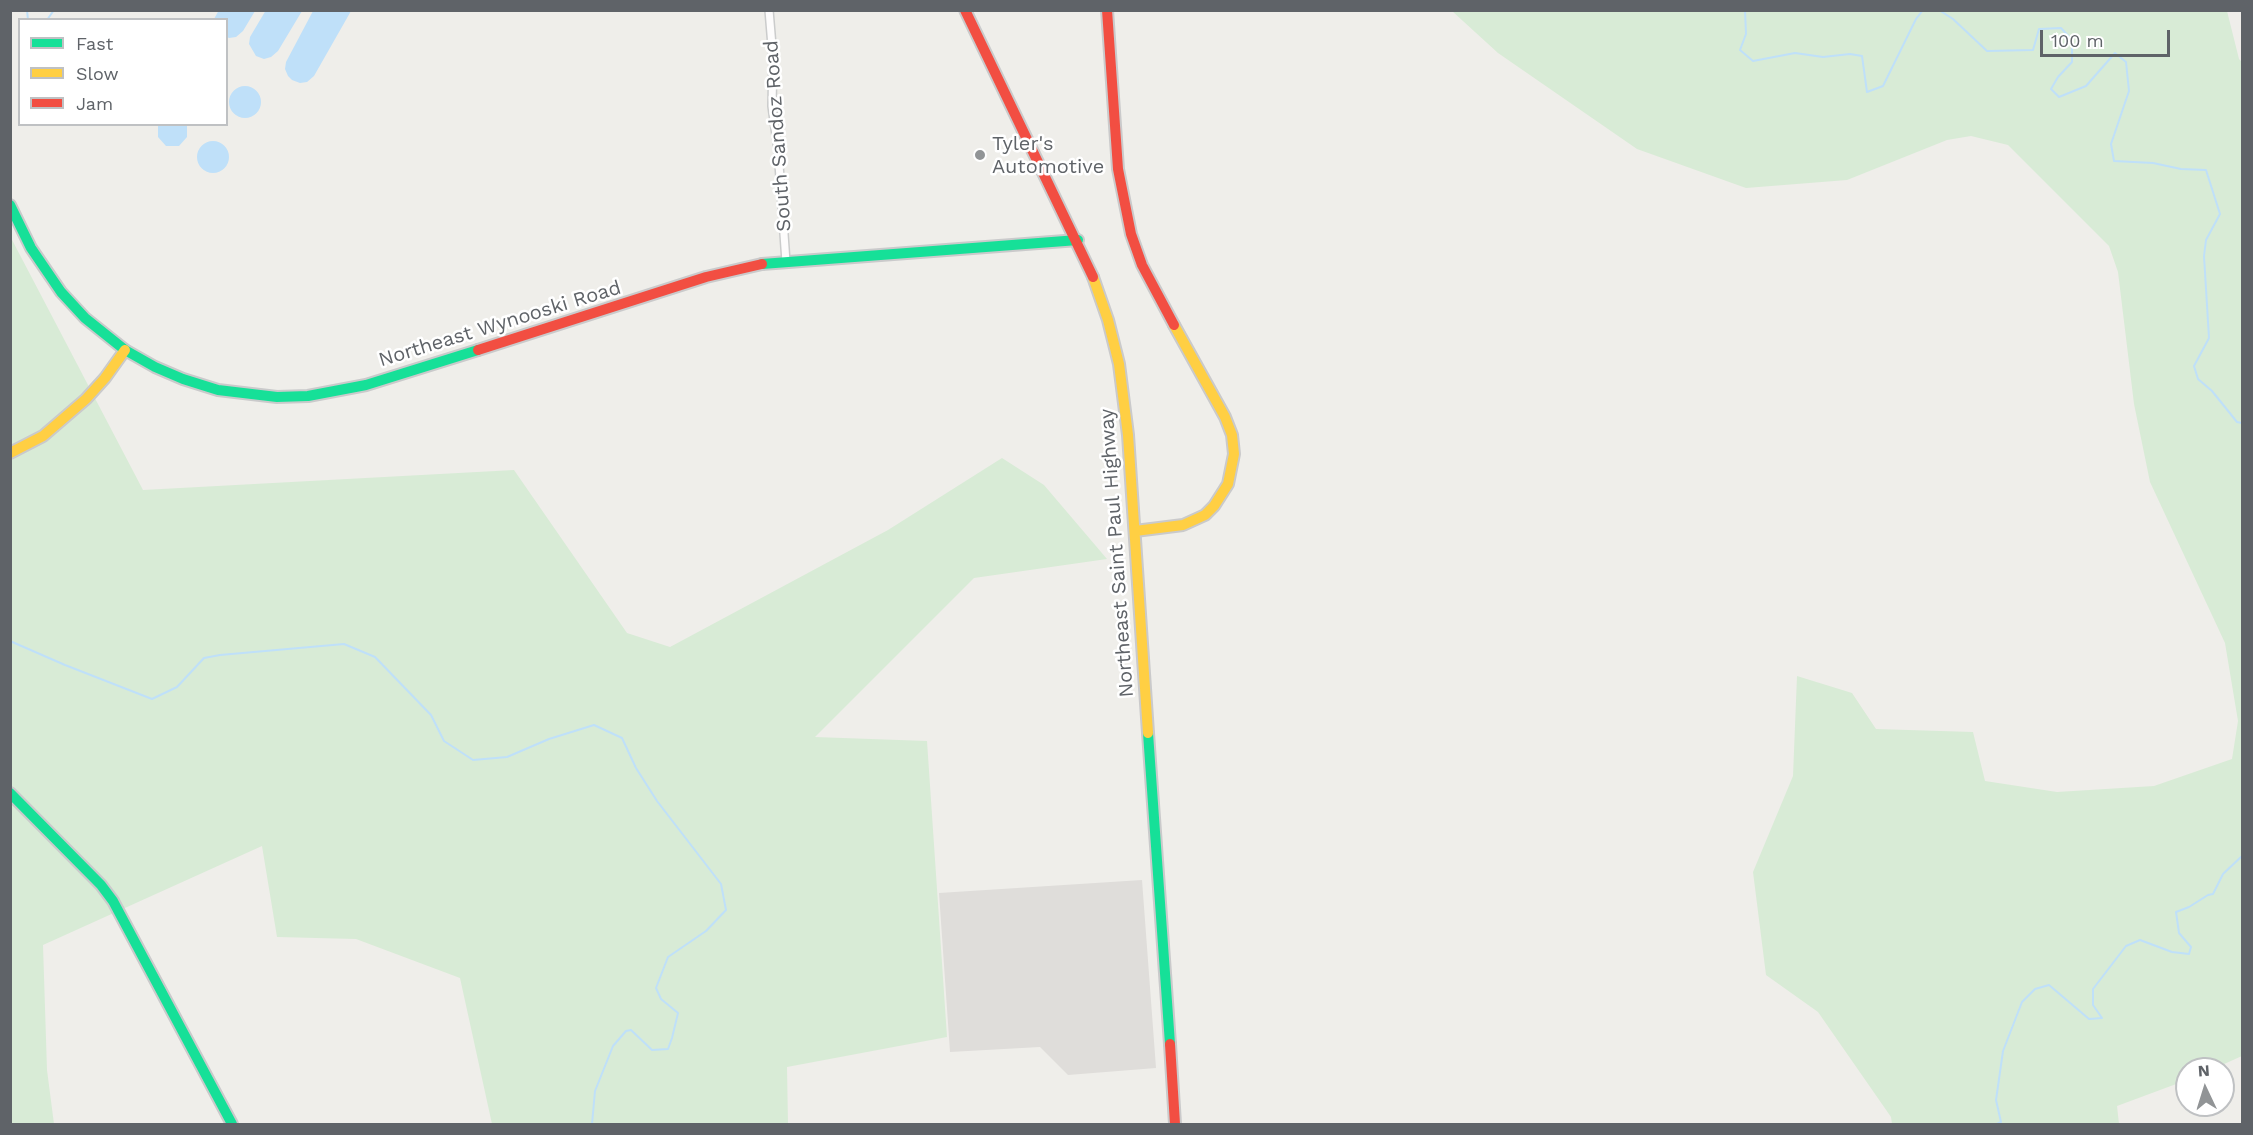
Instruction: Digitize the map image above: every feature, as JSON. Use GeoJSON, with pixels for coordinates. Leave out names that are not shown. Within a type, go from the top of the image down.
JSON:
{"type":"FeatureCollection","features":[{"type":"Feature","properties":{"kind":"main road","name":"Northeast Saint Paul Highway"},"geometry":{"type":"LineString","coordinates":[[966,10],[1077,240],[1105,311],[1119,364],[1128,435],[1175,1125]]}},
{"type":"Feature","properties":{"kind":"main road"},"geometry":{"type":"LineString","coordinates":[[1107,10],[1118,169],[1131,234],[1156,294],[1225,417],[1232,435],[1234,454],[1228,484],[1214,506],[1205,515],[1176,527],[1135,531]]}},
{"type":"Feature","properties":{"kind":"main road","name":"Northeast Wynooski Road"},"geometry":{"type":"LineString","coordinates":[[10,205],[31,248],[61,292],[85,318],[124,350],[183,379],[218,390],[277,397],[308,396],[366,385],[706,277],[753,265],[1077,240]]}},
{"type":"Feature","properties":{"kind":"main road"},"geometry":{"type":"LineString","coordinates":[[10,453],[42,436],[86,399],[105,378],[124,350]]}},
{"type":"Feature","properties":{"kind":"main road"},"geometry":{"type":"LineString","coordinates":[[10,793],[101,885],[113,901],[232,1125]]}},
{"type":"Feature","properties":{"kind":"street","name":"South Sandoz Road"},"geometry":{"type":"LineString","coordinates":[[769,10],[773,58],[772,106],[778,150],[786,262]]}},
{"type":"Feature","properties":{"kind":"shaded area"},"geometry":{"type":"Polygon","coordinates":[[[1142,880],[1156,1068],[1068,1075],[1040,1047],[950,1052],[939,893],[1142,880]]]}},
{"type":"Feature","properties":{"kind":"green space"},"geometry":{"type":"Polygon","coordinates":[[[1452,11],[2227,11],[2239,59],[2242,62],[2242,1056],[2235,1059],[2235,1057],[2175,1057],[2175,1084],[2117,1106],[2119,1124],[1892,1124],[1891,1117],[1818,1012],[1766,975],[1753,872],[1793,776],[1797,676],[1852,693],[1876,729],[1973,732],[1985,781],[2057,792],[2154,786],[2232,759],[2238,721],[2225,643],[2150,482],[2134,404],[2118,272],[2109,246],[2008,145],[1971,136],[1947,140],[1847,180],[1746,188],[1637,149],[1498,53],[1452,11]]]}},
{"type":"Feature","properties":{"kind":"green space"},"geometry":{"type":"Polygon","coordinates":[[[10,236],[143,490],[514,470],[627,633],[670,647],[888,530],[1002,458],[1044,485],[1107,559],[974,578],[815,737],[927,741],[947,1037],[787,1067],[788,1124],[492,1124],[460,978],[356,939],[277,937],[262,846],[43,945],[47,1070],[54,1124],[11,1124],[10,236]]]}},
{"type":"Feature","properties":{"kind":"water"},"geometry":{"type":"Polygon","coordinates":[[[219,10],[255,10],[243,31],[236,37],[228,38],[228,18],[215,18],[219,10]]]}},
{"type":"Feature","properties":{"kind":"water"},"geometry":{"type":"Polygon","coordinates":[[[266,10],[302,11],[278,51],[264,59],[256,56],[249,44],[250,37],[266,10]]]}},
{"type":"Feature","properties":{"kind":"water"},"geometry":{"type":"Polygon","coordinates":[[[313,11],[351,11],[314,76],[307,82],[300,83],[288,76],[285,69],[286,62],[313,11]]]}},
{"type":"Feature","properties":{"kind":"water"},"geometry":{"type":"Polygon","coordinates":[[[245,86],[256,91],[261,102],[256,113],[245,118],[234,113],[229,102],[234,91],[245,86]]]}},
{"type":"Feature","properties":{"kind":"water"},"geometry":{"type":"Polygon","coordinates":[[[158,126],[187,126],[187,137],[179,146],[166,146],[158,137],[158,126]]]}},
{"type":"Feature","properties":{"kind":"water"},"geometry":{"type":"Polygon","coordinates":[[[213,141],[224,146],[229,157],[224,168],[213,173],[202,168],[197,157],[202,146],[213,141]]]}},
{"type":"Feature","properties":{"kind":"waterway"},"geometry":{"type":"LineString","coordinates":[[27,10],[28,18]]}},
{"type":"Feature","properties":{"kind":"waterway"},"geometry":{"type":"LineString","coordinates":[[48,18],[54,10]]}},
{"type":"Feature","properties":{"kind":"waterway"},"geometry":{"type":"LineString","coordinates":[[1745,10],[1746,34],[1740,50],[1753,61],[1795,53],[1823,57],[1850,54],[1862,56],[1867,92],[1883,86],[1916,19],[1923,10]]}},
{"type":"Feature","properties":{"kind":"waterway"},"geometry":{"type":"LineString","coordinates":[[1939,10],[1953,19],[1987,51],[2033,50],[2039,29],[2061,28],[2072,40],[2072,62],[2058,77],[2051,89],[2059,97],[2086,86],[2115,53],[2126,62],[2129,91],[2111,144],[2114,161],[2153,163],[2181,169],[2206,170],[2220,214],[2206,240],[2204,256],[2209,338],[2194,366],[2198,379],[2212,391],[2237,422],[2242,423]]}},
{"type":"Feature","properties":{"kind":"waterway"},"geometry":{"type":"LineString","coordinates":[[10,641],[152,699],[177,687],[204,658],[344,644],[375,657],[431,715],[444,741],[473,760],[507,757],[549,739],[594,725],[622,738],[636,768],[657,801],[721,884],[726,910],[706,931],[668,957],[656,988],[661,999],[678,1013],[668,1049],[652,1050],[631,1030],[626,1031],[613,1046],[595,1091],[592,1124]]}},
{"type":"Feature","properties":{"kind":"waterway"},"geometry":{"type":"LineString","coordinates":[[1997,1124],[2001,1122],[1996,1100],[2003,1051],[2022,1002],[2035,989],[2049,985],[2089,1019],[2102,1018],[2093,1005],[2093,989],[2126,946],[2140,940],[2172,952],[2189,954],[2191,947],[2179,933],[2176,912],[2213,894],[2223,874],[2242,856]]}},
{"type":"Feature","properties":{"kind":"traffic: fast"},"geometry":{"type":"LineString","coordinates":[[10,205],[31,248],[61,292],[85,318],[125,350],[155,367],[218,390],[277,397],[308,396],[366,385],[478,350]]}},
{"type":"Feature","properties":{"kind":"traffic: fast"},"geometry":{"type":"LineString","coordinates":[[762,264],[1078,240]]}},
{"type":"Feature","properties":{"kind":"traffic: fast"},"geometry":{"type":"LineString","coordinates":[[1148,733],[1170,1044]]}},
{"type":"Feature","properties":{"kind":"traffic: fast"},"geometry":{"type":"LineString","coordinates":[[10,793],[101,885],[113,901],[232,1124]]}},
{"type":"Feature","properties":{"kind":"traffic: slow"},"geometry":{"type":"LineString","coordinates":[[1093,277],[1108,320],[1119,364],[1128,435],[1148,733]]}},
{"type":"Feature","properties":{"kind":"traffic: slow"},"geometry":{"type":"LineString","coordinates":[[1135,531],[1183,525],[1205,515],[1214,506],[1228,484],[1234,454],[1232,435],[1225,417],[1174,325]]}},
{"type":"Feature","properties":{"kind":"traffic: slow"},"geometry":{"type":"LineString","coordinates":[[10,453],[43,436],[86,399],[125,350]]}},
{"type":"Feature","properties":{"kind":"traffic: jam"},"geometry":{"type":"LineString","coordinates":[[965,10],[1093,277]]}},
{"type":"Feature","properties":{"kind":"traffic: jam"},"geometry":{"type":"LineString","coordinates":[[1107,10],[1118,169],[1131,234],[1142,265],[1174,325]]}},
{"type":"Feature","properties":{"kind":"traffic: jam"},"geometry":{"type":"LineString","coordinates":[[478,350],[706,277],[762,264]]}},
{"type":"Feature","properties":{"kind":"traffic: jam"},"geometry":{"type":"LineString","coordinates":[[1170,1044],[1175,1124]]}},
{"type":"Feature","properties":{"kind":"place","name":"Tyler's Automotive"},"geometry":{"type":"Point","coordinates":[980,155]}}]}
